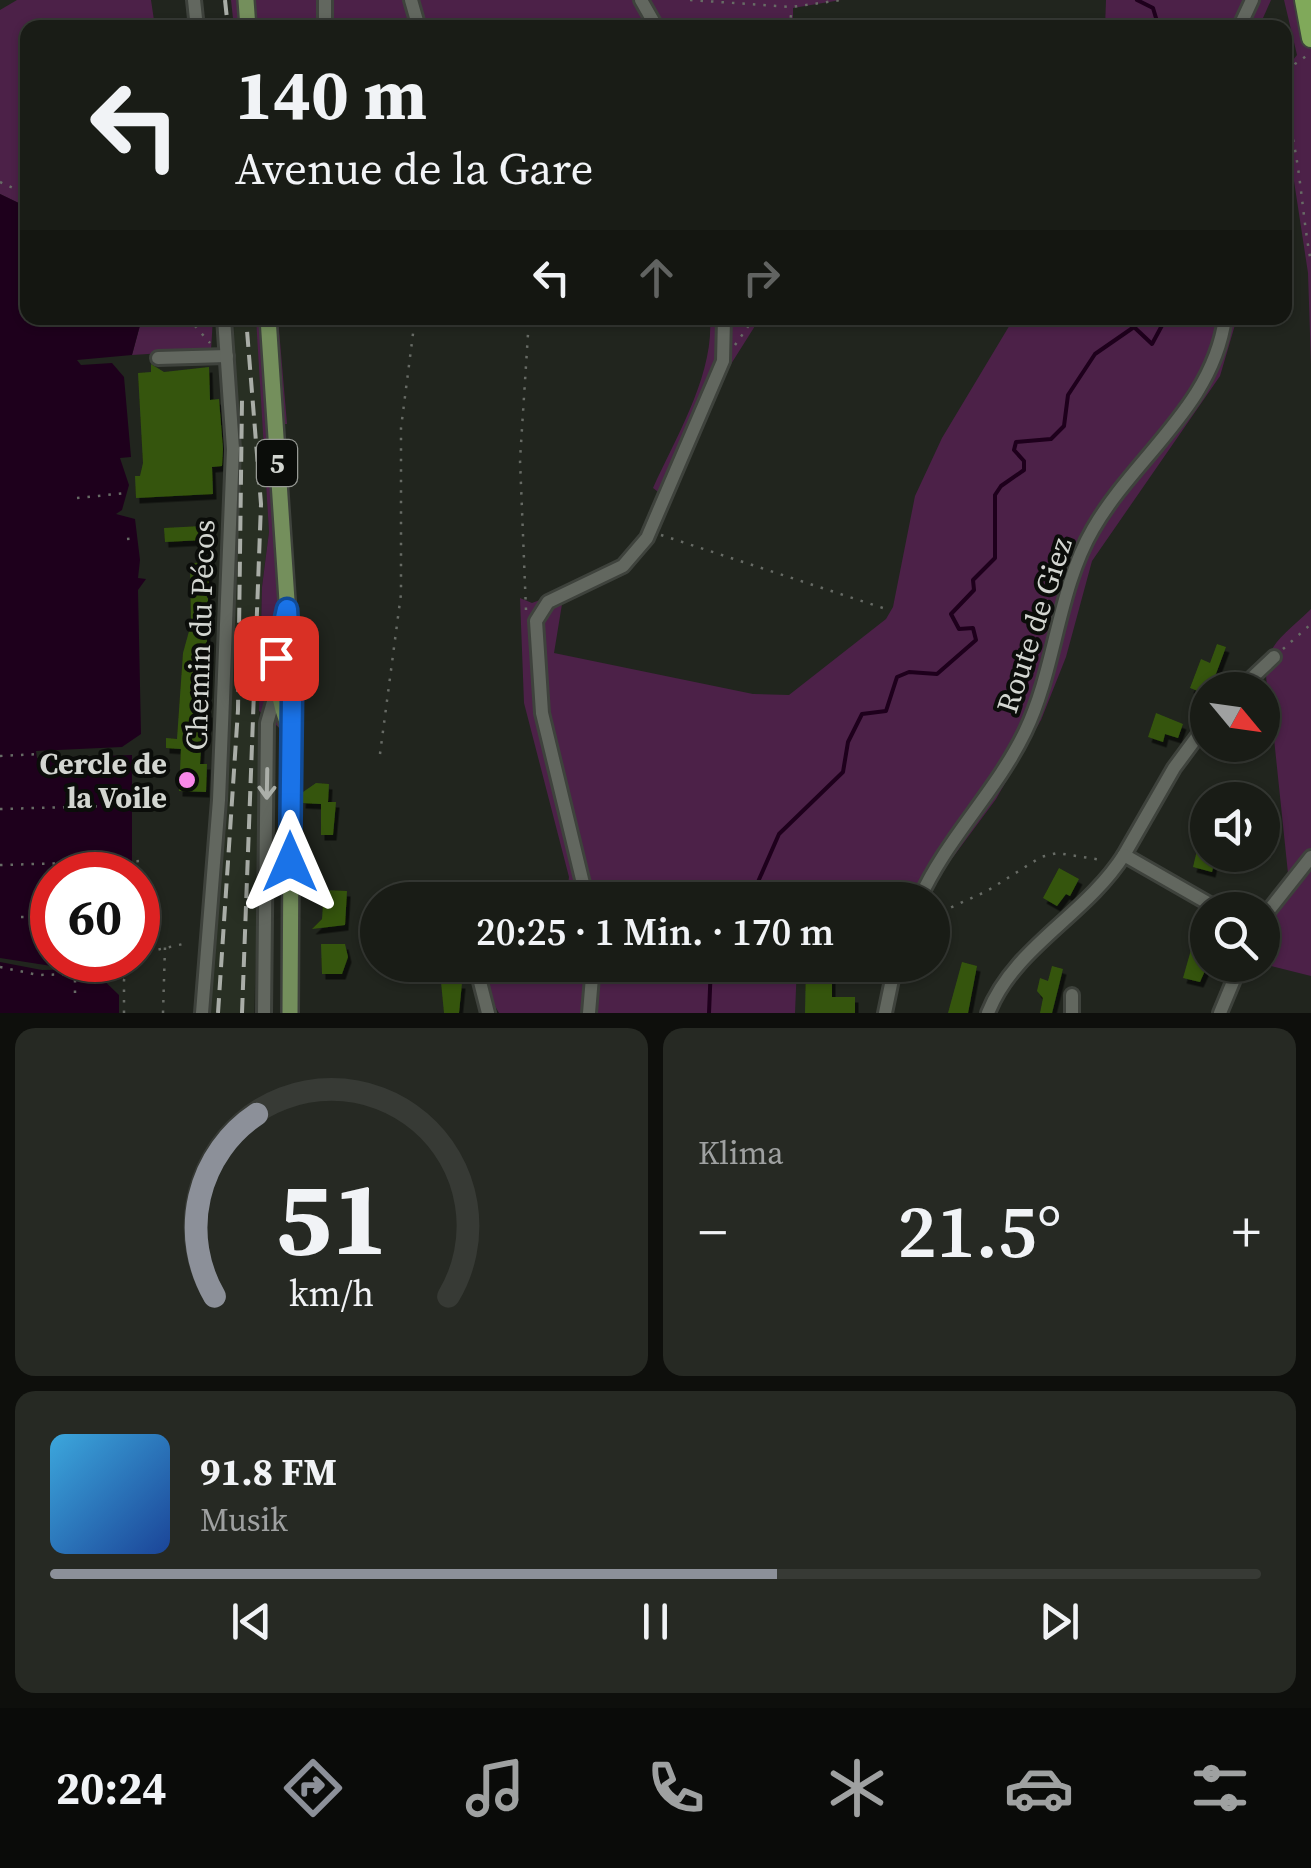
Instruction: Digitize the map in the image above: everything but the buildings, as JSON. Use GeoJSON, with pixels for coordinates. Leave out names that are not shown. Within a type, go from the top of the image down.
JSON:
{"type":"FeatureCollection","features":[{"type":"Feature","properties":{"kind":"highway"},"geometry":{"type":"LineString","coordinates":[[1304,0],[1311,38]]}},
{"type":"Feature","properties":{"kind":"main road","name":"5"},"geometry":{"type":"LineString","coordinates":[[268,325],[287,609],[277,646],[290,731],[290,1013]]}},
{"type":"Feature","properties":{"kind":"street","name":"Chemin du Pécos"},"geometry":{"type":"LineString","coordinates":[[202,1013],[219,800],[234,449],[224,325]]}},
{"type":"Feature","properties":{"kind":"street"},"geometry":{"type":"LineString","coordinates":[[583,882],[542,714],[536,621],[548,602],[623,566],[650,530],[724,361],[724,325]]}},
{"type":"Feature","properties":{"kind":"street","name":"Route de Giez"},"geometry":{"type":"LineString","coordinates":[[928,882],[990,793],[1025,732],[1090,534],[1192,400],[1216,355],[1223,325]]}},
{"type":"Feature","properties":{"kind":"street"},"geometry":{"type":"LineString","coordinates":[[158,358],[224,356]]}},
{"type":"Feature","properties":{"kind":"street"},"geometry":{"type":"LineString","coordinates":[[1258,672],[1274,657]]}},
{"type":"Feature","properties":{"kind":"street"},"geometry":{"type":"LineString","coordinates":[[264,1013],[267,723],[282,679]]}},
{"type":"Feature","properties":{"kind":"street"},"geometry":{"type":"LineString","coordinates":[[988,1013],[1016,965],[1074,916],[1121,859],[1190,746]]}},
{"type":"Feature","properties":{"kind":"street"},"geometry":{"type":"LineString","coordinates":[[1280,897],[1311,858]]}},
{"type":"Feature","properties":{"kind":"street"},"geometry":{"type":"LineString","coordinates":[[1121,859],[1190,895]]}},
{"type":"Feature","properties":{"kind":"street"},"geometry":{"type":"LineString","coordinates":[[480,982],[488,1013]]}},
{"type":"Feature","properties":{"kind":"street"},"geometry":{"type":"LineString","coordinates":[[589,1013],[591,982]]}},
{"type":"Feature","properties":{"kind":"street"},"geometry":{"type":"LineString","coordinates":[[885,1013],[891,982]]}},
{"type":"Feature","properties":{"kind":"street"},"geometry":{"type":"LineString","coordinates":[[1220,1013],[1233,982]]}},
{"type":"Feature","properties":{"kind":"street"},"geometry":{"type":"LineString","coordinates":[[1072,995],[1072,1013]]}},
{"type":"Feature","properties":{"kind":"path"},"geometry":{"type":"LineString","coordinates":[[690,0],[792,8],[841,0]]}},
{"type":"Feature","properties":{"kind":"path"},"geometry":{"type":"LineString","coordinates":[[790,20],[792,8]]}},
{"type":"Feature","properties":{"kind":"path"},"geometry":{"type":"LineString","coordinates":[[1292,71],[1311,52]]}},
{"type":"Feature","properties":{"kind":"path"},"geometry":{"type":"LineString","coordinates":[[1292,129],[1298,199],[1311,262]]}},
{"type":"Feature","properties":{"kind":"path"},"geometry":{"type":"LineString","coordinates":[[195,325],[224,356]]}},
{"type":"Feature","properties":{"kind":"path"},"geometry":{"type":"LineString","coordinates":[[380,754],[401,594],[399,473],[414,325]]}},
{"type":"Feature","properties":{"kind":"path"},"geometry":{"type":"LineString","coordinates":[[724,361],[749,325]]}},
{"type":"Feature","properties":{"kind":"path"},"geometry":{"type":"LineString","coordinates":[[77,498],[128,493]]}},
{"type":"Feature","properties":{"kind":"path"},"geometry":{"type":"LineString","coordinates":[[650,530],[886,609]]}},
{"type":"Feature","properties":{"kind":"path"},"geometry":{"type":"LineString","coordinates":[[128,539],[137,538]]}},
{"type":"Feature","properties":{"kind":"path"},"geometry":{"type":"LineString","coordinates":[[1274,657],[1311,624]]}},
{"type":"Feature","properties":{"kind":"path"},"geometry":{"type":"LineString","coordinates":[[0,756],[40,754]]}},
{"type":"Feature","properties":{"kind":"path"},"geometry":{"type":"LineString","coordinates":[[0,810],[144,805]]}},
{"type":"Feature","properties":{"kind":"path"},"geometry":{"type":"LineString","coordinates":[[950,908],[987,891],[1040,857],[1070,854],[1121,859]]}},
{"type":"Feature","properties":{"kind":"path"},"geometry":{"type":"LineString","coordinates":[[0,864],[30,864]]}},
{"type":"Feature","properties":{"kind":"path"},"geometry":{"type":"LineString","coordinates":[[21,918],[30,917]]}},
{"type":"Feature","properties":{"kind":"path"},"geometry":{"type":"LineString","coordinates":[[160,949],[182,944]]}},
{"type":"Feature","properties":{"kind":"path"},"geometry":{"type":"LineString","coordinates":[[164,1013],[166,948]]}},
{"type":"Feature","properties":{"kind":"path"},"geometry":{"type":"LineString","coordinates":[[0,966],[38,975],[75,971],[75,993]]}},
{"type":"Feature","properties":{"kind":"path"},"geometry":{"type":"LineString","coordinates":[[124,982],[124,1013]]}},
{"type":"Feature","properties":{"kind":"shaded area"},"geometry":{"type":"Polygon","coordinates":[[[17,0],[151,0],[154,20],[20,20],[20,204],[0,194],[0,10],[17,0]]]}},
{"type":"Feature","properties":{"kind":"shaded area"},"geometry":{"type":"Polygon","coordinates":[[[231,0],[841,0],[793,8],[793,20],[233,20],[231,0]]]}},
{"type":"Feature","properties":{"kind":"shaded area"},"geometry":{"type":"Polygon","coordinates":[[[1106,0],[1271,0],[1262,20],[1105,20],[1106,0]]]}},
{"type":"Feature","properties":{"kind":"shaded area"},"geometry":{"type":"Polygon","coordinates":[[[1284,0],[1311,0],[1311,365],[1308,273],[1292,168],[1292,61],[1297,55],[1292,20],[1289,20],[1284,0]]]}},
{"type":"Feature","properties":{"kind":"shaded area"},"geometry":{"type":"Polygon","coordinates":[[[0,194],[20,204],[20,325],[140,325],[132,355],[77,360],[81,365],[112,363],[124,377],[131,457],[120,458],[129,485],[122,510],[116,514],[135,519],[138,578],[146,579],[138,590],[141,734],[122,747],[36,751],[37,758],[132,755],[132,852],[30,852],[30,963],[0,958],[0,194]]]}},
{"type":"Feature","properties":{"kind":"shaded area"},"geometry":{"type":"Polygon","coordinates":[[[140,325],[213,325],[211,350],[132,355],[140,325]]]}},
{"type":"Feature","properties":{"kind":"shaded area"},"geometry":{"type":"Polygon","coordinates":[[[234,325],[257,325],[269,532],[262,586],[259,711],[263,759],[254,1013],[210,1013],[226,803],[236,504],[234,325]]]}},
{"type":"Feature","properties":{"kind":"shaded area"},"geometry":{"type":"Polygon","coordinates":[[[256,325],[279,325],[287,424],[275,424],[279,479],[287,478],[299,744],[259,711],[262,587],[269,532],[256,325]]]}},
{"type":"Feature","properties":{"kind":"shaded area"},"geometry":{"type":"Polygon","coordinates":[[[710,325],[756,325],[726,372],[659,523],[642,552],[621,572],[563,598],[554,653],[753,694],[789,695],[886,619],[893,607],[915,496],[942,438],[1010,325],[1235,325],[1220,376],[1092,561],[1066,657],[1041,720],[996,799],[936,882],[568,882],[524,703],[520,598],[532,603],[580,585],[613,567],[638,541],[662,495],[653,488],[682,427],[706,361],[710,325]]]}},
{"type":"Feature","properties":{"kind":"shaded area"},"geometry":{"type":"Polygon","coordinates":[[[1311,609],[1311,976],[1280,968],[1280,895],[1289,883],[1276,762],[1280,762],[1280,672],[1266,669],[1268,657],[1280,639],[1311,609]]]}},
{"type":"Feature","properties":{"kind":"shaded area"},"geometry":{"type":"Polygon","coordinates":[[[0,962],[30,968],[30,982],[106,982],[119,995],[119,1013],[0,1013],[0,962]]]}},
{"type":"Feature","properties":{"kind":"shaded area"},"geometry":{"type":"Polygon","coordinates":[[[488,982],[796,982],[795,1013],[499,1013],[488,994],[488,982]]]}},
{"type":"Feature","properties":{"kind":"waterway"},"geometry":{"type":"LineString","coordinates":[[1137,0],[1153,8],[1157,20]]}},
{"type":"Feature","properties":{"kind":"waterway"},"geometry":{"type":"LineString","coordinates":[[758,882],[779,834],[843,772],[848,742],[862,714],[886,711],[897,677],[909,672],[937,674],[976,640],[973,628],[959,629],[951,614],[974,590],[973,580],[995,558],[995,495],[1024,470],[1024,461],[1014,450],[1016,442],[1051,439],[1064,426],[1068,395],[1095,354],[1134,327],[1152,344],[1162,325]]}},
{"type":"Feature","properties":{"kind":"waterway"},"geometry":{"type":"LineString","coordinates":[[709,1013],[710,982]]}},
{"type":"Feature","properties":{"kind":"railway"},"geometry":{"type":"LineString","coordinates":[[225,0],[227,20]]}},
{"type":"Feature","properties":{"kind":"railway"},"geometry":{"type":"LineString","coordinates":[[242,1013],[261,504],[247,325]]}},
{"type":"Feature","properties":{"kind":"railway"},"geometry":{"type":"LineString","coordinates":[[218,1013],[238,710],[242,399]]}},
{"type":"Feature","properties":{"kind":"place","name":"Cercle de la Voile"},"geometry":{"type":"Point","coordinates":[187,780]}},
{"type":"Feature","properties":{"kind":"route"},"geometry":{"type":"LineString","coordinates":[[276,658],[287,609],[292,696],[290,862]]}}]}
